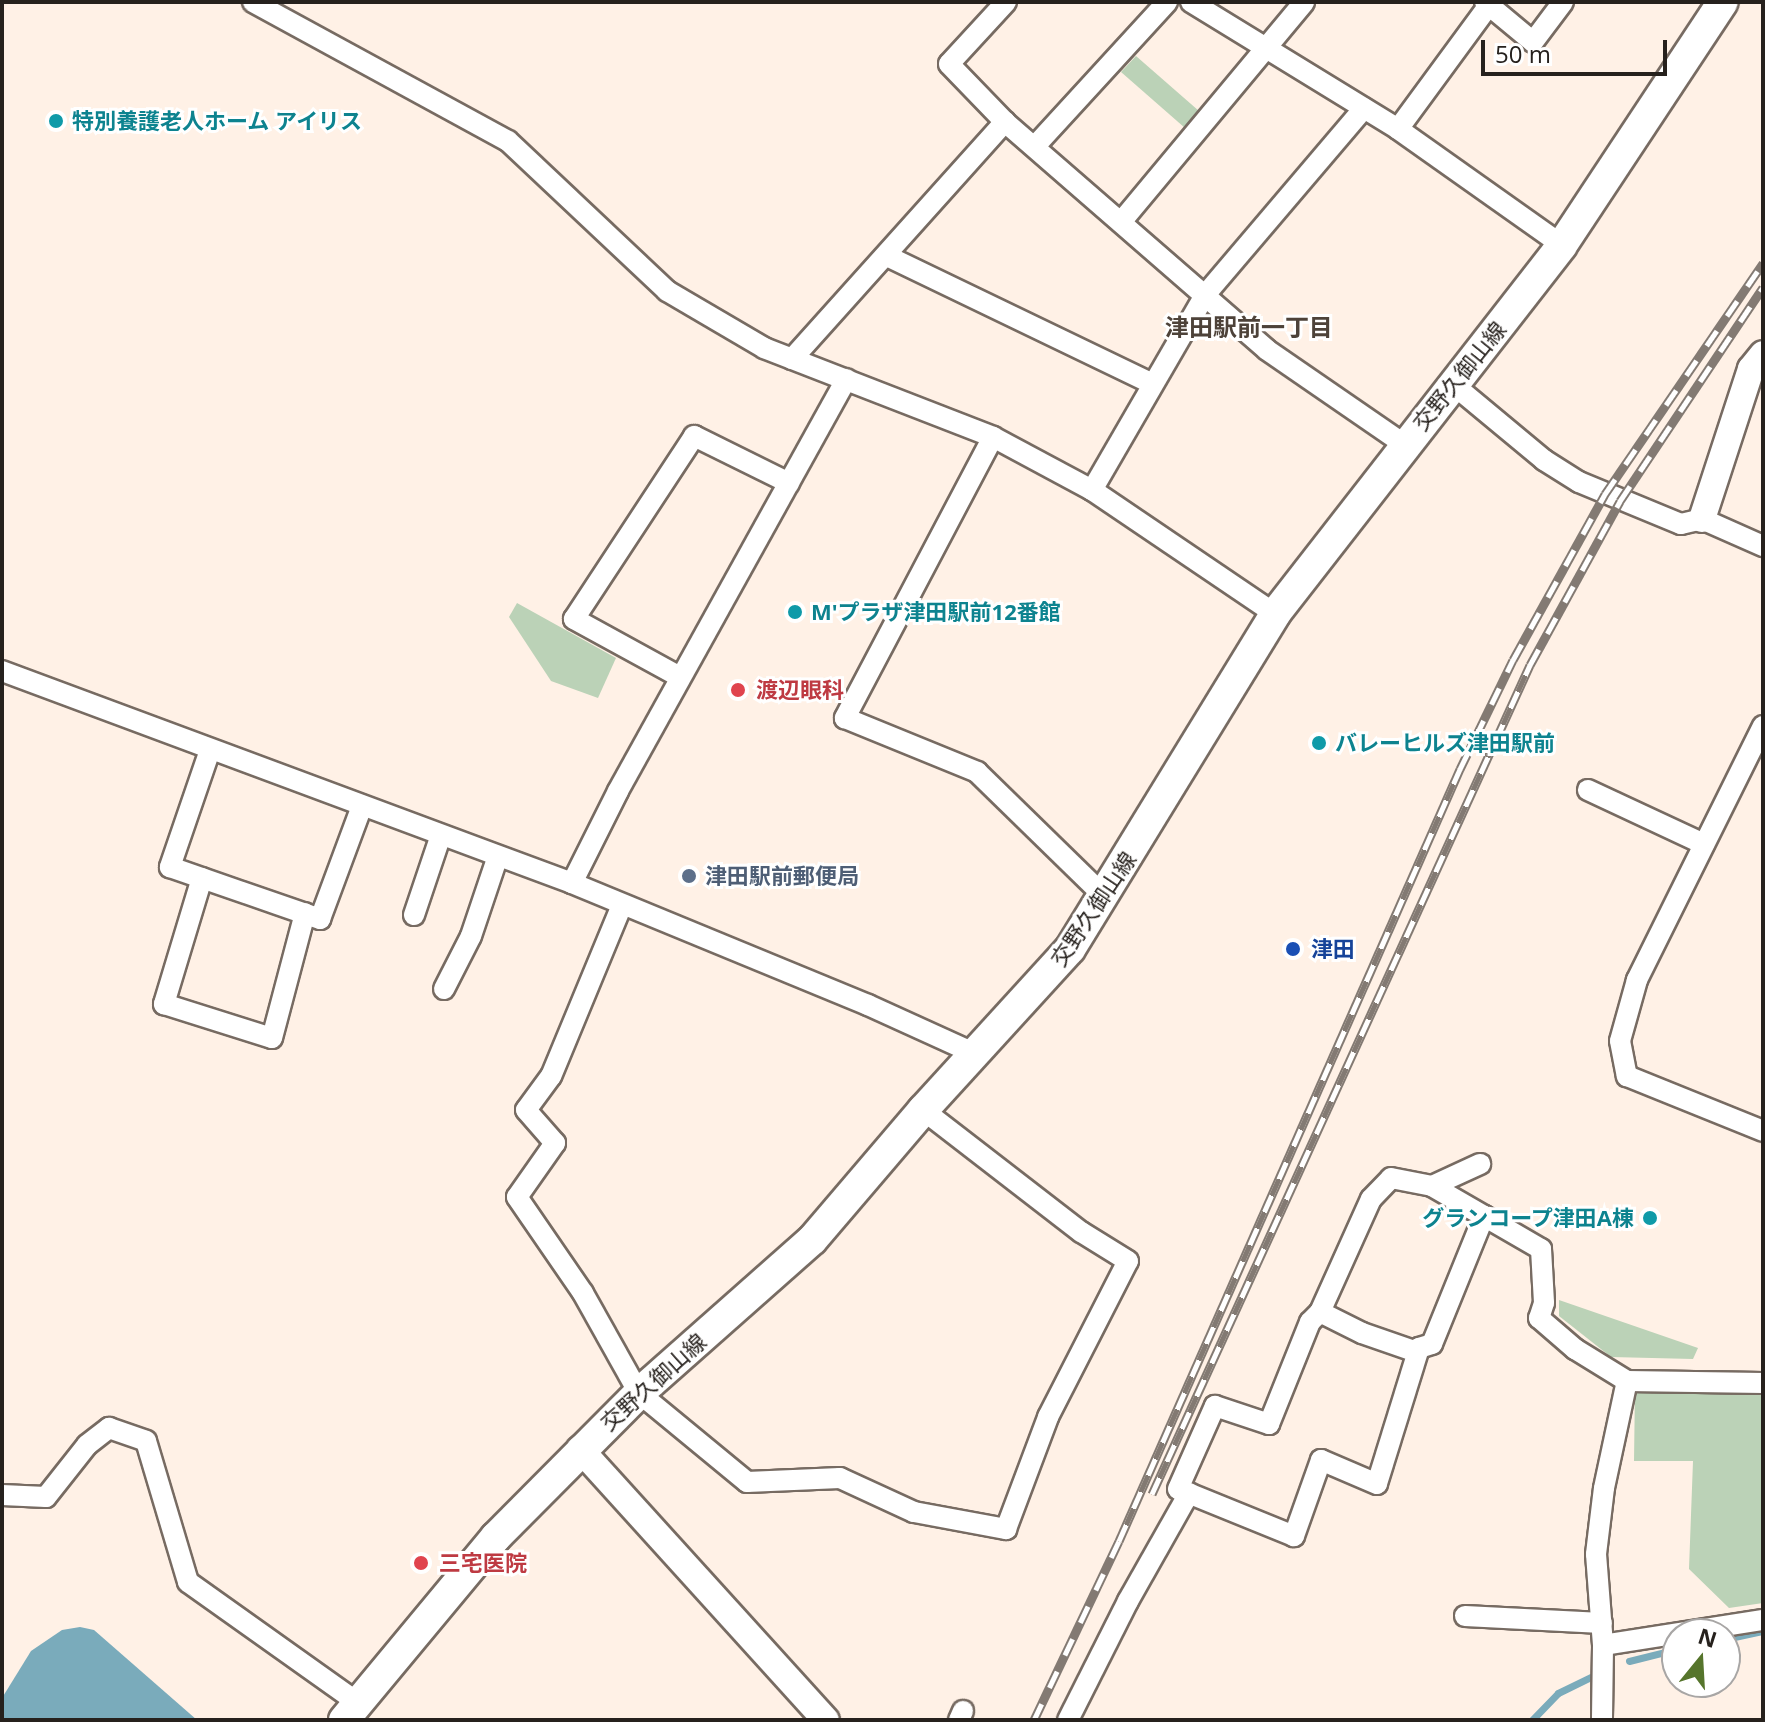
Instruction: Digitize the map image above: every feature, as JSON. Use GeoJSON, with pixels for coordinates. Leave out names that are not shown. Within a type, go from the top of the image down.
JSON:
{"type":"FeatureCollection","features":[{"type":"Feature","properties":{"kind":"main road","name":"交野久御山線"},"geometry":{"type":"LineString","coordinates":[[351,1711],[496,1537],[580,1449],[639,1393],[812,1240],[923,1110],[1070,949],[1105,897],[1275,614],[1404,444],[1455,386],[1562,245],[1723,2]]}},
{"type":"Feature","properties":{"kind":"street"},"geometry":{"type":"LineString","coordinates":[[253,2],[508,141],[667,291],[764,348],[993,437],[1092,490],[1275,614]]}},
{"type":"Feature","properties":{"kind":"street"},"geometry":{"type":"LineString","coordinates":[[1006,2],[949,64],[1005,122],[1036,145],[1267,350],[1404,444]]}},
{"type":"Feature","properties":{"kind":"street"},"geometry":{"type":"LineString","coordinates":[[1036,145],[1167,2]]}},
{"type":"Feature","properties":{"kind":"street"},"geometry":{"type":"LineString","coordinates":[[1191,2],[1398,129],[1562,245]]}},
{"type":"Feature","properties":{"kind":"street"},"geometry":{"type":"LineString","coordinates":[[1121,222],[1304,2]]}},
{"type":"Feature","properties":{"kind":"street"},"geometry":{"type":"LineString","coordinates":[[1398,129],[1487,4],[1533,42],[1563,2]]}},
{"type":"Feature","properties":{"kind":"street"},"geometry":{"type":"LineString","coordinates":[[1092,490],[1205,295],[1364,108]]}},
{"type":"Feature","properties":{"kind":"street"},"geometry":{"type":"LineString","coordinates":[[792,359],[1005,122]]}},
{"type":"Feature","properties":{"kind":"street"},"geometry":{"type":"LineString","coordinates":[[887,256],[1153,384]]}},
{"type":"Feature","properties":{"kind":"street"},"geometry":{"type":"LineString","coordinates":[[1702,519],[1751,369],[1763,354]]}},
{"type":"Feature","properties":{"kind":"street"},"geometry":{"type":"LineString","coordinates":[[572,883],[680,677],[846,379]]}},
{"type":"Feature","properties":{"kind":"street"},"geometry":{"type":"LineString","coordinates":[[1455,386],[1544,460],[1579,482],[1681,524],[1702,519],[1763,546]]}},
{"type":"Feature","properties":{"kind":"street"},"geometry":{"type":"LineString","coordinates":[[680,677],[574,619],[694,436],[789,483]]}},
{"type":"Feature","properties":{"kind":"street"},"geometry":{"type":"LineString","coordinates":[[993,437],[845,718],[977,772],[1105,897]]}},
{"type":"Feature","properties":{"kind":"street"},"geometry":{"type":"LineString","coordinates":[[2,671],[572,883],[868,1005],[976,1054]]}},
{"type":"Feature","properties":{"kind":"street"},"geometry":{"type":"LineString","coordinates":[[1763,726],[1637,980],[1620,1041],[1627,1076],[1763,1131]]}},
{"type":"Feature","properties":{"kind":"street"},"geometry":{"type":"LineString","coordinates":[[210,750],[170,867],[320,919],[362,806]]}},
{"type":"Feature","properties":{"kind":"street"},"geometry":{"type":"LineString","coordinates":[[1588,790],[1704,844]]}},
{"type":"Feature","properties":{"kind":"street"},"geometry":{"type":"LineString","coordinates":[[414,915],[441,835]]}},
{"type":"Feature","properties":{"kind":"street"},"geometry":{"type":"LineString","coordinates":[[444,989],[471,936],[498,856]]}},
{"type":"Feature","properties":{"kind":"street"},"geometry":{"type":"LineString","coordinates":[[202,878],[164,1004],[272,1038],[305,913]]}},
{"type":"Feature","properties":{"kind":"street"},"geometry":{"type":"LineString","coordinates":[[622,905],[551,1076],[526,1110],[555,1143],[517,1197],[583,1293],[639,1393],[747,1482],[840,1478],[914,1512],[1006,1529],[1048,1417],[1128,1261],[1081,1232],[923,1110]]}},
{"type":"Feature","properties":{"kind":"street"},"geometry":{"type":"LineString","coordinates":[[1432,1186],[1480,1164]]}},
{"type":"Feature","properties":{"kind":"street"},"geometry":{"type":"LineString","coordinates":[[1484,1216],[1432,1344],[1417,1352],[1377,1484],[1321,1460],[1294,1536],[1178,1489],[1215,1406],[1269,1424],[1310,1322],[1320,1312],[1371,1199],[1391,1178],[1432,1186],[1484,1216],[1541,1249],[1544,1303],[1539,1318],[1575,1349],[1627,1381],[1763,1383]]}},
{"type":"Feature","properties":{"kind":"street"},"geometry":{"type":"LineString","coordinates":[[1320,1312],[1362,1333],[1417,1352]]}},
{"type":"Feature","properties":{"kind":"street"},"geometry":{"type":"LineString","coordinates":[[1601,1719],[1603,1645],[1596,1554],[1604,1488],[1627,1381]]}},
{"type":"Feature","properties":{"kind":"street"},"geometry":{"type":"LineString","coordinates":[[2,1495],[46,1497],[87,1445],[109,1428],[146,1441],[188,1582],[351,1711]]}},
{"type":"Feature","properties":{"kind":"street"},"geometry":{"type":"LineString","coordinates":[[580,1449],[826,1720]]}},
{"type":"Feature","properties":{"kind":"street"},"geometry":{"type":"LineString","coordinates":[[1068,1720],[1128,1601],[1189,1493]]}},
{"type":"Feature","properties":{"kind":"street"},"geometry":{"type":"LineString","coordinates":[[1465,1616],[1602,1623]]}},
{"type":"Feature","properties":{"kind":"street"},"geometry":{"type":"LineString","coordinates":[[1603,1645],[1763,1620]]}},
{"type":"Feature","properties":{"kind":"green space"},"geometry":{"type":"Polygon","coordinates":[[[1136,56],[1199,111],[1185,128],[1121,72],[1136,56]]]}},
{"type":"Feature","properties":{"kind":"green space"},"geometry":{"type":"Polygon","coordinates":[[[517,603],[616,658],[598,698],[551,681],[509,617],[517,603]]]}},
{"type":"Feature","properties":{"kind":"green space"},"geometry":{"type":"Polygon","coordinates":[[[1559,1300],[1698,1348],[1693,1359],[1611,1357],[1559,1316],[1559,1300]]]}},
{"type":"Feature","properties":{"kind":"green space"},"geometry":{"type":"Polygon","coordinates":[[[1635,1387],[1763,1395],[1763,1603],[1729,1608],[1689,1569],[1693,1461],[1634,1461],[1635,1387]]]}},
{"type":"Feature","properties":{"kind":"water"},"geometry":{"type":"Polygon","coordinates":[[[80,1627],[94,1630],[197,1720],[2,1720],[2,1698],[31,1651],[62,1630],[80,1627]]]}},
{"type":"Feature","properties":{"kind":"waterway"},"geometry":{"type":"LineString","coordinates":[[1741,1636],[1763,1631]]}},
{"type":"Feature","properties":{"kind":"waterway"},"geometry":{"type":"LineString","coordinates":[[1629,1661],[1661,1653]]}},
{"type":"Feature","properties":{"kind":"waterway"},"geometry":{"type":"LineString","coordinates":[[1532,1720],[1558,1693],[1593,1676]]}},
{"type":"Feature","properties":{"kind":"railway"},"geometry":{"type":"LineString","coordinates":[[1034,1720],[1119,1541],[1460,769],[1513,660],[1605,494],[1763,263]]}},
{"type":"Feature","properties":{"kind":"railway"},"geometry":{"type":"LineString","coordinates":[[1152,1494],[1530,665],[1620,501],[1763,287]]}},
{"type":"Feature","properties":{"kind":"place","name":"特別養護老人ホーム アイリス"},"geometry":{"type":"Point","coordinates":[56,121]}},
{"type":"Feature","properties":{"kind":"place","name":"M'プラザ津田駅前12番館"},"geometry":{"type":"Point","coordinates":[795,612]}},
{"type":"Feature","properties":{"kind":"place","name":"渡辺眼科"},"geometry":{"type":"Point","coordinates":[738,690]}},
{"type":"Feature","properties":{"kind":"place","name":"バレーヒルズ津田駅前"},"geometry":{"type":"Point","coordinates":[1319,743]}},
{"type":"Feature","properties":{"kind":"place","name":"津田駅前郵便局"},"geometry":{"type":"Point","coordinates":[689,876]}},
{"type":"Feature","properties":{"kind":"place","name":"津田"},"geometry":{"type":"Point","coordinates":[1293,949]}},
{"type":"Feature","properties":{"kind":"place","name":"グランコープ津田A棟"},"geometry":{"type":"Point","coordinates":[1650,1218]}},
{"type":"Feature","properties":{"kind":"place","name":"三宅医院"},"geometry":{"type":"Point","coordinates":[421,1563]}},
{"type":"Feature","properties":{"kind":"district","name":"津田駅前一丁目"},"geometry":{"type":"Point","coordinates":[1249,327]}}]}
